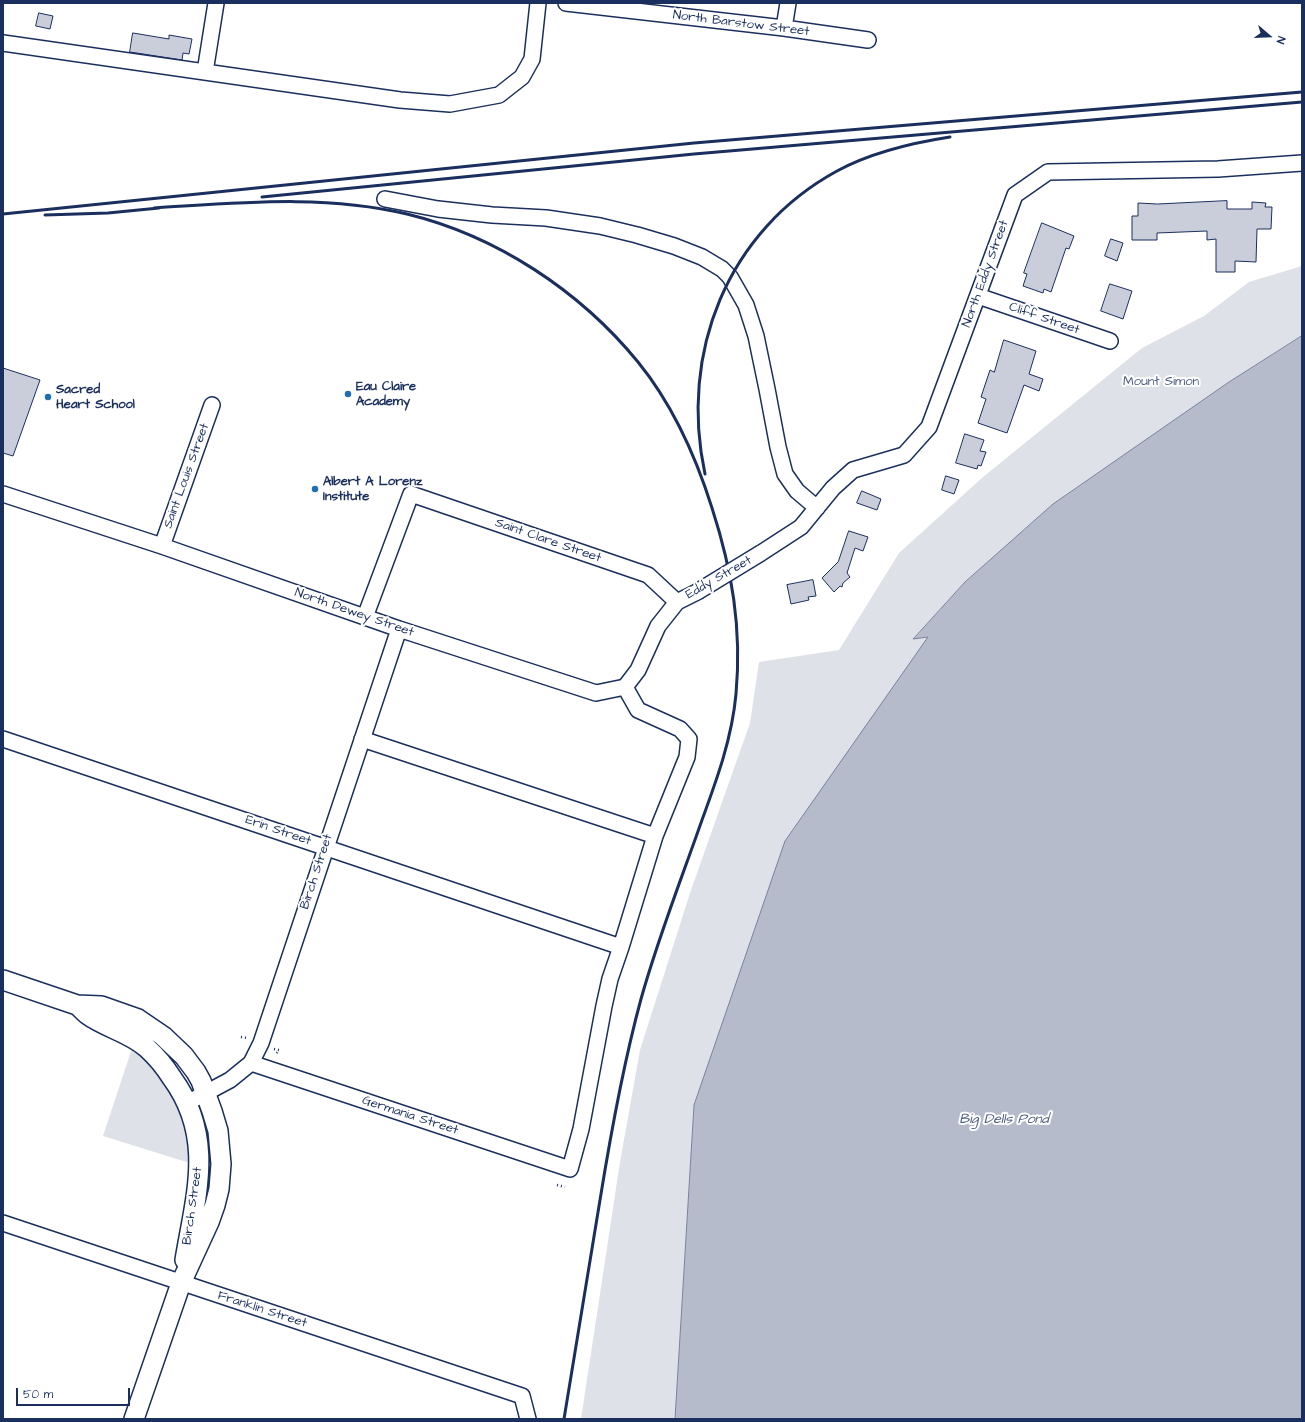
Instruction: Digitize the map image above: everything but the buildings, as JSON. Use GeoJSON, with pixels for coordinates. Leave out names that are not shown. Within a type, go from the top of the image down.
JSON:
{"type":"FeatureCollection","features":[{"type":"Feature","properties":{"kind":"main road"},"geometry":{"type":"LineString","coordinates":[[3,980],[77,1005],[106,1007],[130,1015],[150,1026],[173,1044],[184,1056],[196,1072],[206,1094]]}},
{"type":"Feature","properties":{"kind":"main road"},"geometry":{"type":"LineString","coordinates":[[77,1005],[89,1015],[133,1038],[147,1048],[162,1064],[181,1090],[187,1103]]}},
{"type":"Feature","properties":{"kind":"main road","name":"Birch Street"},"geometry":{"type":"LineString","coordinates":[[134,1419],[181,1283],[209,1222],[216,1200],[222,1164],[218,1131],[206,1094]]}},
{"type":"Feature","properties":{"kind":"main road","name":"Birch Street"},"geometry":{"type":"LineString","coordinates":[[181,1283],[199,1174],[198,1140],[195,1124],[187,1103]]}},
{"type":"Feature","properties":{"kind":"street"},"geometry":{"type":"LineString","coordinates":[[205,72],[216,3]]}},
{"type":"Feature","properties":{"kind":"street"},"geometry":{"type":"LineString","coordinates":[[3,43],[400,100],[450,104],[499,95],[522,76],[532,59],[538,3]]}},
{"type":"Feature","properties":{"kind":"street","name":"North Barstow Street"},"geometry":{"type":"LineString","coordinates":[[566,3],[784,28],[868,40]]}},
{"type":"Feature","properties":{"kind":"street"},"geometry":{"type":"LineString","coordinates":[[784,28],[788,3]]}},
{"type":"Feature","properties":{"kind":"street","name":"North Eddy Street"},"geometry":{"type":"LineString","coordinates":[[761,553],[801,527],[833,488],[853,470],[904,455],[929,427],[1016,195],[1048,172],[1218,169],[1302,163]]}},
{"type":"Feature","properties":{"kind":"street"},"geometry":{"type":"LineString","coordinates":[[385,198],[438,209],[492,215],[546,218],[600,226],[674,246],[702,257],[722,269],[730,277],[746,305],[756,336],[778,447],[785,474],[797,491],[817,508]]}},
{"type":"Feature","properties":{"kind":"street","name":"Cliff Street"},"geometry":{"type":"LineString","coordinates":[[978,296],[1110,342]]}},
{"type":"Feature","properties":{"kind":"street","name":"Saint Louis Street"},"geometry":{"type":"LineString","coordinates":[[162,546],[212,405]]}},
{"type":"Feature","properties":{"kind":"street","name":"North Dewey Street"},"geometry":{"type":"LineString","coordinates":[[3,494],[162,546],[399,629],[596,694],[624,688]]}},
{"type":"Feature","properties":{"kind":"street","name":"Saint Clare Street"},"geometry":{"type":"LineString","coordinates":[[365,617],[411,494],[648,575],[677,602]]}},
{"type":"Feature","properties":{"kind":"street","name":"Eddy Street"},"geometry":{"type":"LineString","coordinates":[[677,602],[697,592],[761,553]]}},
{"type":"Feature","properties":{"kind":"street"},"geometry":{"type":"LineString","coordinates":[[622,947],[655,836],[687,757],[689,739],[680,729],[638,710],[624,688],[638,670],[658,626],[677,602]]}},
{"type":"Feature","properties":{"kind":"street","name":"Birch Street"},"geometry":{"type":"LineString","coordinates":[[187,1103],[230,1080],[250,1063],[261,1043],[399,629]]}},
{"type":"Feature","properties":{"kind":"street","name":"Erin Street"},"geometry":{"type":"LineString","coordinates":[[3,739],[622,947]]}},
{"type":"Feature","properties":{"kind":"street"},"geometry":{"type":"LineString","coordinates":[[362,739],[655,836]]}},
{"type":"Feature","properties":{"kind":"street","name":"Germania Street"},"geometry":{"type":"LineString","coordinates":[[250,1063],[570,1169],[581,1129],[610,979],[622,947]]}},
{"type":"Feature","properties":{"kind":"street","name":"Franklin Street"},"geometry":{"type":"LineString","coordinates":[[3,1223],[522,1396],[528,1419]]}},
{"type":"Feature","properties":{"kind":"path"},"geometry":{"type":"LineString","coordinates":[[274,1049],[279,1050],[276,1054]]}},
{"type":"Feature","properties":{"kind":"path"},"geometry":{"type":"LineString","coordinates":[[557,1185],[565,1187]]}},
{"type":"Feature","properties":{"kind":"green space","name":"Mount Simon"},"geometry":{"type":"Polygon","coordinates":[[[1302,266],[1302,336],[1229,382],[1053,504],[965,582],[913,638],[929,637],[694,1105],[675,1419],[581,1419],[620,1162],[640,1050],[690,893],[750,723],[759,662],[839,650],[899,553],[983,477],[1142,348],[1204,316],[1249,282],[1302,266]]]}},
{"type":"Feature","properties":{"kind":"green space"},"geometry":{"type":"Polygon","coordinates":[[[133,1045],[144,1054],[182,1108],[193,1164],[103,1136],[133,1045]]]}},
{"type":"Feature","properties":{"kind":"water","name":"Big Dells Pond"},"geometry":{"type":"Polygon","coordinates":[[[1302,336],[1302,1419],[675,1419],[694,1105],[785,841],[928,637],[913,639],[965,582],[1053,504],[1229,382],[1302,336]]]}},
{"type":"Feature","properties":{"kind":"railway"},"geometry":{"type":"LineString","coordinates":[[3,214],[694,143],[1302,92]]}},
{"type":"Feature","properties":{"kind":"railway"},"geometry":{"type":"LineString","coordinates":[[262,197],[694,154],[1302,102]]}},
{"type":"Feature","properties":{"kind":"railway"},"geometry":{"type":"LineString","coordinates":[[705,474],[699,429],[699,384],[706,341],[720,300],[740,261],[766,227],[799,196],[837,171],[878,153],[921,142],[950,137]]}},
{"type":"Feature","properties":{"kind":"railway"},"geometry":{"type":"LineString","coordinates":[[154,208],[249,202],[313,202],[344,204],[407,214],[473,236],[504,252],[563,290],[590,312],[615,336],[651,379],[673,414],[691,451],[706,489],[725,554],[734,600],[738,646],[738,670],[734,710],[718,774],[655,954],[641,999],[629,1049],[609,1149],[564,1419]]}},
{"type":"Feature","properties":{"kind":"railway"},"geometry":{"type":"LineString","coordinates":[[45,215],[108,213],[159,208]]}},
{"type":"Feature","properties":{"kind":"place","name":"Eau Claire Academy"},"geometry":{"type":"Point","coordinates":[348,394]}},
{"type":"Feature","properties":{"kind":"place","name":"Sacred Heart School"},"geometry":{"type":"Point","coordinates":[48,397]}},
{"type":"Feature","properties":{"kind":"place","name":"Albert A Lorenz Institute"},"geometry":{"type":"Point","coordinates":[315,489]}}]}
